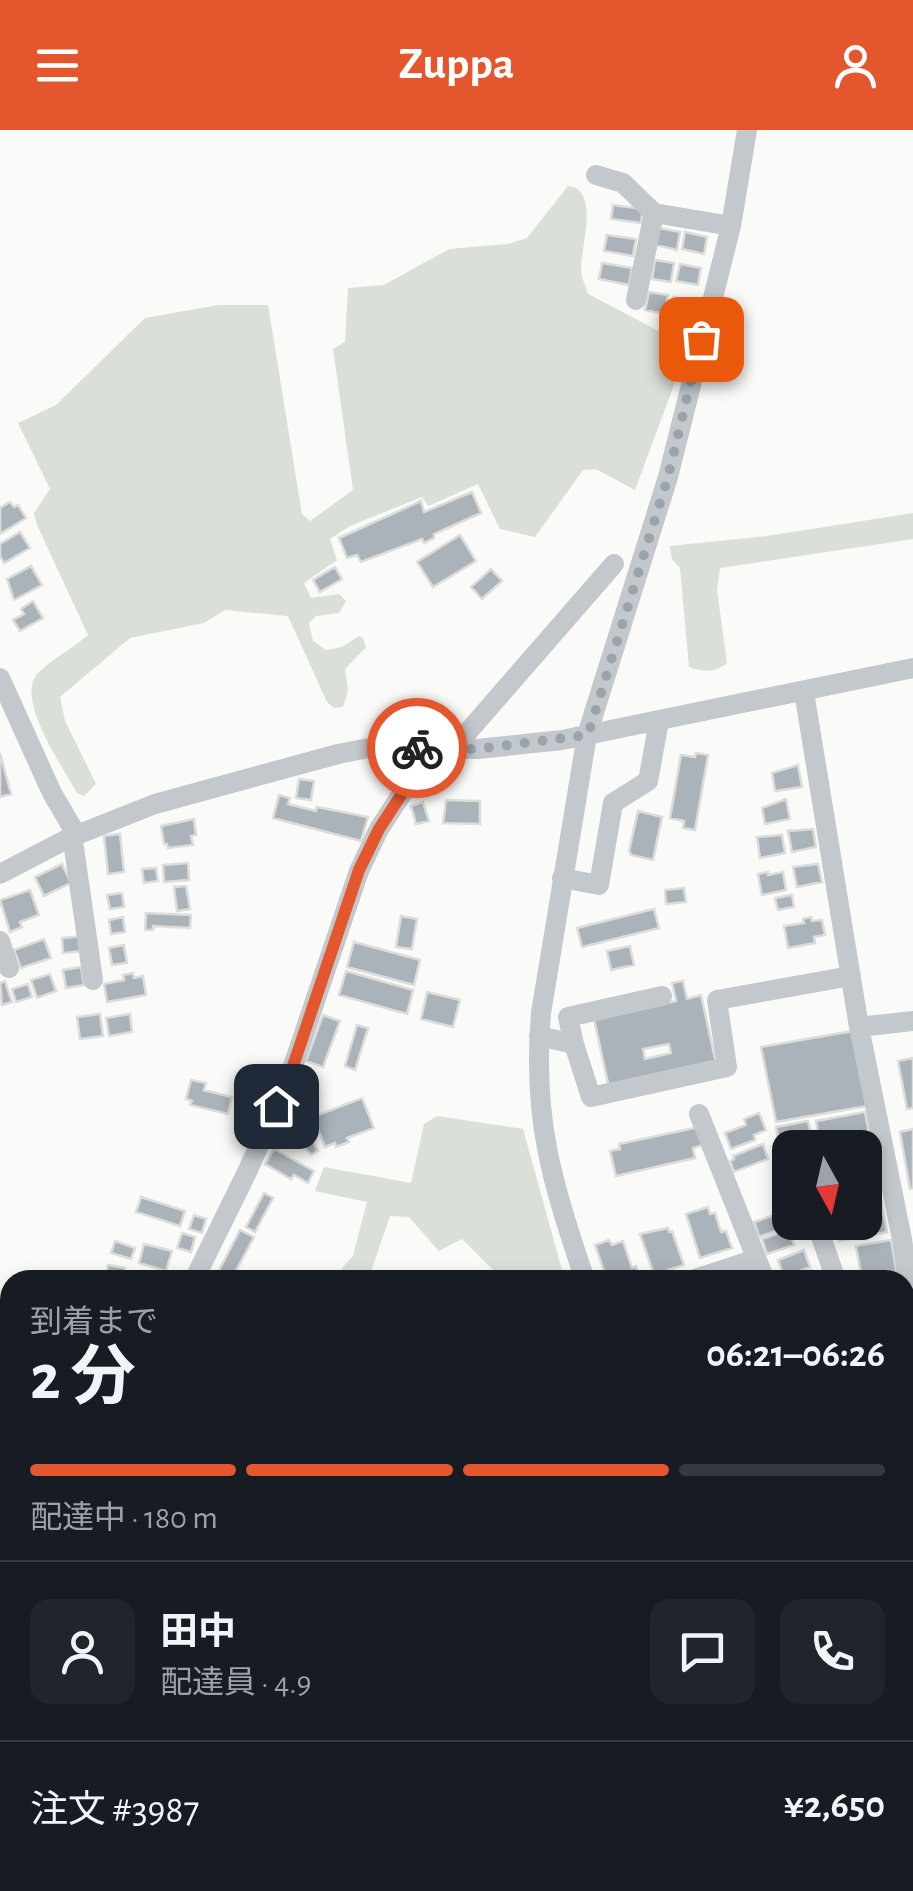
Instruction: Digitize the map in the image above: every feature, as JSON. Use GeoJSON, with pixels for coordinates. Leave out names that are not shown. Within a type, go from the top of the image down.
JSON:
{"type":"FeatureCollection","features":[{"type":"Feature","properties":{"kind":"street"},"geometry":{"type":"LineString","coordinates":[[582,1270],[545,1151],[539,1106],[539,1036],[588,735],[668,477],[730,226],[747,130]]}},
{"type":"Feature","properties":{"kind":"street"},"geometry":{"type":"LineString","coordinates":[[596,175],[623,183],[654,213],[730,226]]}},
{"type":"Feature","properties":{"kind":"street"},"geometry":{"type":"LineString","coordinates":[[636,300],[654,213]]}},
{"type":"Feature","properties":{"kind":"street"},"geometry":{"type":"LineString","coordinates":[[453,750],[614,564]]}},
{"type":"Feature","properties":{"kind":"street"},"geometry":{"type":"LineString","coordinates":[[0,874],[72,836],[155,804],[294,765],[374,747],[453,750],[588,735],[913,668]]}},
{"type":"Feature","properties":{"kind":"street"},"geometry":{"type":"LineString","coordinates":[[0,678],[72,836],[93,980]]}},
{"type":"Feature","properties":{"kind":"street"},"geometry":{"type":"LineString","coordinates":[[804,692],[859,1027],[906,1270]]}},
{"type":"Feature","properties":{"kind":"street"},"geometry":{"type":"LineString","coordinates":[[562,878],[599,885],[612,803],[648,781],[658,721]]}},
{"type":"Feature","properties":{"kind":"street"},"geometry":{"type":"LineString","coordinates":[[199,1270],[290,1075],[359,870],[407,786],[408,748]]}},
{"type":"Feature","properties":{"kind":"street"},"geometry":{"type":"LineString","coordinates":[[574,812],[610,818]]}},
{"type":"Feature","properties":{"kind":"street"},"geometry":{"type":"LineString","coordinates":[[0,941],[8,968]]}},
{"type":"Feature","properties":{"kind":"street"},"geometry":{"type":"LineString","coordinates":[[662,996],[568,1017],[592,1096],[728,1066],[717,1000],[851,976]]}},
{"type":"Feature","properties":{"kind":"street"},"geometry":{"type":"LineString","coordinates":[[859,1027],[913,1020]]}},
{"type":"Feature","properties":{"kind":"street"},"geometry":{"type":"LineString","coordinates":[[539,1036],[574,1044]]}},
{"type":"Feature","properties":{"kind":"street"},"geometry":{"type":"LineString","coordinates":[[700,1114],[761,1270]]}},
{"type":"Feature","properties":{"kind":"street"},"geometry":{"type":"LineString","coordinates":[[822,1240],[833,1270]]}},
{"type":"Feature","properties":{"kind":"street"},"geometry":{"type":"LineString","coordinates":[[722,1270],[756,1259]]}},
{"type":"Feature","properties":{"kind":"shaded area"},"geometry":{"type":"Polygon","coordinates":[[[568,186],[584,197],[581,271],[588,294],[678,341],[681,366],[635,490],[596,469],[583,470],[535,537],[500,529],[478,484],[428,506],[422,497],[350,526],[330,539],[337,560],[304,583],[311,598],[339,594],[346,601],[339,613],[316,616],[309,623],[313,641],[326,650],[342,647],[359,636],[366,647],[345,669],[348,691],[343,707],[334,708],[327,702],[288,616],[225,610],[204,623],[130,638],[60,697],[65,721],[96,784],[84,796],[77,793],[43,733],[32,699],[32,684],[38,673],[88,635],[37,525],[34,513],[50,489],[18,423],[56,405],[145,318],[219,305],[268,305],[302,514],[310,521],[353,490],[333,349],[345,342],[348,288],[384,285],[449,249],[508,244],[527,238],[568,186]]]}},
{"type":"Feature","properties":{"kind":"shaded area"},"geometry":{"type":"Polygon","coordinates":[[[913,513],[913,539],[720,568],[717,590],[727,663],[709,671],[689,667],[680,568],[672,559],[670,546],[767,536],[913,513]]]}},
{"type":"Feature","properties":{"kind":"shaded area"},"geometry":{"type":"Polygon","coordinates":[[[437,1116],[523,1129],[562,1270],[493,1270],[462,1239],[439,1251],[409,1217],[390,1216],[371,1270],[341,1270],[353,1256],[367,1202],[315,1191],[324,1167],[411,1183],[424,1124],[437,1116]]]}},
{"type":"Feature","properties":{"kind":"building"},"geometry":{"type":"Polygon","coordinates":[[[613,205],[643,209],[641,223],[611,219],[613,205]]]}},
{"type":"Feature","properties":{"kind":"building"},"geometry":{"type":"Polygon","coordinates":[[[659,228],[680,232],[677,250],[656,245],[659,228]]]}},
{"type":"Feature","properties":{"kind":"building"},"geometry":{"type":"Polygon","coordinates":[[[685,232],[707,237],[704,254],[682,249],[685,232]]]}},
{"type":"Feature","properties":{"kind":"building"},"geometry":{"type":"Polygon","coordinates":[[[607,235],[636,239],[633,256],[604,251],[607,235]]]}},
{"type":"Feature","properties":{"kind":"building"},"geometry":{"type":"Polygon","coordinates":[[[655,260],[674,263],[671,282],[652,279],[655,260]]]}},
{"type":"Feature","properties":{"kind":"building"},"geometry":{"type":"Polygon","coordinates":[[[602,263],[632,268],[629,285],[599,279],[602,263]]]}},
{"type":"Feature","properties":{"kind":"building"},"geometry":{"type":"Polygon","coordinates":[[[680,264],[701,268],[698,285],[676,281],[680,264]]]}},
{"type":"Feature","properties":{"kind":"building"},"geometry":{"type":"Polygon","coordinates":[[[649,292],[668,295],[664,314],[645,310],[649,292]]]}},
{"type":"Feature","properties":{"kind":"building"},"geometry":{"type":"Polygon","coordinates":[[[673,297],[694,301],[691,319],[670,315],[673,297]]]}},
{"type":"Feature","properties":{"kind":"building"},"geometry":{"type":"Polygon","coordinates":[[[472,492],[481,513],[434,534],[434,538],[361,562],[357,555],[347,558],[339,538],[421,501],[424,512],[472,492]]]}},
{"type":"Feature","properties":{"kind":"building"},"geometry":{"type":"Polygon","coordinates":[[[10,502],[14,507],[18,505],[26,518],[0,534],[0,508],[10,502]]]}},
{"type":"Feature","properties":{"kind":"building"},"geometry":{"type":"Polygon","coordinates":[[[20,532],[30,548],[4,563],[0,544],[20,532]]]}},
{"type":"Feature","properties":{"kind":"building"},"geometry":{"type":"Polygon","coordinates":[[[460,535],[476,561],[433,587],[417,562],[460,535]]]}},
{"type":"Feature","properties":{"kind":"building"},"geometry":{"type":"Polygon","coordinates":[[[31,566],[42,585],[14,600],[7,579],[31,566]]]}},
{"type":"Feature","properties":{"kind":"building"},"geometry":{"type":"Polygon","coordinates":[[[335,567],[342,579],[320,592],[313,580],[335,567]]]}},
{"type":"Feature","properties":{"kind":"building"},"geometry":{"type":"Polygon","coordinates":[[[491,569],[502,581],[482,599],[471,587],[491,569]]]}},
{"type":"Feature","properties":{"kind":"building"},"geometry":{"type":"Polygon","coordinates":[[[33,601],[43,618],[20,631],[13,620],[24,614],[21,609],[33,601]]]}},
{"type":"Feature","properties":{"kind":"building"},"geometry":{"type":"Polygon","coordinates":[[[0,753],[11,794],[0,797],[0,753]]]}},
{"type":"Feature","properties":{"kind":"building"},"geometry":{"type":"Polygon","coordinates":[[[696,753],[708,755],[695,830],[683,828],[684,821],[670,818],[681,755],[695,757],[696,753]]]}},
{"type":"Feature","properties":{"kind":"building"},"geometry":{"type":"Polygon","coordinates":[[[798,765],[802,787],[775,791],[772,773],[798,765]]]}},
{"type":"Feature","properties":{"kind":"building"},"geometry":{"type":"Polygon","coordinates":[[[299,779],[314,781],[311,800],[296,798],[299,779]]]}},
{"type":"Feature","properties":{"kind":"building"},"geometry":{"type":"Polygon","coordinates":[[[279,795],[290,798],[288,804],[316,811],[317,807],[368,817],[361,841],[273,818],[279,795]]]}},
{"type":"Feature","properties":{"kind":"building"},"geometry":{"type":"Polygon","coordinates":[[[786,799],[790,819],[765,824],[762,808],[786,799]]]}},
{"type":"Feature","properties":{"kind":"building"},"geometry":{"type":"Polygon","coordinates":[[[446,800],[480,801],[480,824],[443,823],[446,800]]]}},
{"type":"Feature","properties":{"kind":"building"},"geometry":{"type":"Polygon","coordinates":[[[423,802],[429,821],[416,824],[411,806],[423,802]]]}},
{"type":"Feature","properties":{"kind":"building"},"geometry":{"type":"Polygon","coordinates":[[[638,811],[662,817],[653,860],[631,855],[629,851],[638,811]]]}},
{"type":"Feature","properties":{"kind":"building"},"geometry":{"type":"Polygon","coordinates":[[[194,819],[193,845],[168,848],[164,844],[161,826],[194,819]]]}},
{"type":"Feature","properties":{"kind":"building"},"geometry":{"type":"Polygon","coordinates":[[[813,829],[816,847],[792,852],[788,831],[813,829]]]}},
{"type":"Feature","properties":{"kind":"building"},"geometry":{"type":"Polygon","coordinates":[[[120,834],[124,872],[108,874],[104,836],[120,834]]]}},
{"type":"Feature","properties":{"kind":"building"},"geometry":{"type":"Polygon","coordinates":[[[782,835],[785,853],[760,858],[757,837],[782,835]]]}},
{"type":"Feature","properties":{"kind":"building"},"geometry":{"type":"Polygon","coordinates":[[[188,863],[189,880],[164,882],[163,865],[188,863]]]}},
{"type":"Feature","properties":{"kind":"building"},"geometry":{"type":"Polygon","coordinates":[[[62,864],[71,883],[44,896],[35,877],[62,864]]]}},
{"type":"Feature","properties":{"kind":"building"},"geometry":{"type":"Polygon","coordinates":[[[818,864],[822,882],[797,887],[793,867],[818,864]]]}},
{"type":"Feature","properties":{"kind":"building"},"geometry":{"type":"Polygon","coordinates":[[[156,868],[158,881],[144,883],[142,869],[156,868]]]}},
{"type":"Feature","properties":{"kind":"building"},"geometry":{"type":"Polygon","coordinates":[[[783,872],[786,890],[762,895],[758,874],[783,872]]]}},
{"type":"Feature","properties":{"kind":"building"},"geometry":{"type":"Polygon","coordinates":[[[186,886],[190,909],[177,911],[174,887],[186,886]]]}},
{"type":"Feature","properties":{"kind":"building"},"geometry":{"type":"Polygon","coordinates":[[[684,888],[686,902],[666,904],[665,890],[684,888]]]}},
{"type":"Feature","properties":{"kind":"building"},"geometry":{"type":"Polygon","coordinates":[[[30,890],[39,915],[20,922],[22,927],[10,932],[0,900],[30,890]]]}},
{"type":"Feature","properties":{"kind":"building"},"geometry":{"type":"Polygon","coordinates":[[[122,893],[124,907],[110,909],[107,895],[122,893]]]}},
{"type":"Feature","properties":{"kind":"building"},"geometry":{"type":"Polygon","coordinates":[[[792,895],[794,907],[778,910],[775,898],[792,895]]]}},
{"type":"Feature","properties":{"kind":"building"},"geometry":{"type":"Polygon","coordinates":[[[654,909],[659,928],[582,947],[577,928],[654,909]]]}},
{"type":"Feature","properties":{"kind":"building"},"geometry":{"type":"Polygon","coordinates":[[[146,913],[191,915],[190,928],[153,926],[153,930],[145,930],[146,913]]]}},
{"type":"Feature","properties":{"kind":"building"},"geometry":{"type":"Polygon","coordinates":[[[401,916],[417,919],[412,949],[396,947],[401,916]]]}},
{"type":"Feature","properties":{"kind":"building"},"geometry":{"type":"Polygon","coordinates":[[[123,917],[125,932],[111,934],[109,920],[123,917]]]}},
{"type":"Feature","properties":{"kind":"building"},"geometry":{"type":"Polygon","coordinates":[[[811,917],[812,921],[822,920],[825,935],[814,937],[815,943],[788,948],[784,926],[804,923],[803,919],[811,917]]]}},
{"type":"Feature","properties":{"kind":"building"},"geometry":{"type":"Polygon","coordinates":[[[84,936],[85,951],[63,953],[62,938],[84,936]]]}},
{"type":"Feature","properties":{"kind":"building"},"geometry":{"type":"Polygon","coordinates":[[[44,939],[51,958],[21,968],[14,950],[44,939]]]}},
{"type":"Feature","properties":{"kind":"building"},"geometry":{"type":"Polygon","coordinates":[[[354,942],[420,960],[414,985],[347,967],[354,942]]]}},
{"type":"Feature","properties":{"kind":"building"},"geometry":{"type":"Polygon","coordinates":[[[124,945],[127,963],[112,965],[109,948],[124,945]]]}},
{"type":"Feature","properties":{"kind":"building"},"geometry":{"type":"Polygon","coordinates":[[[630,946],[634,965],[611,970],[607,951],[630,946]]]}},
{"type":"Feature","properties":{"kind":"building"},"geometry":{"type":"Polygon","coordinates":[[[81,967],[84,985],[66,988],[63,970],[81,967]]]}},
{"type":"Feature","properties":{"kind":"building"},"geometry":{"type":"Polygon","coordinates":[[[346,971],[413,990],[407,1014],[339,995],[346,971]]]}},
{"type":"Feature","properties":{"kind":"building"},"geometry":{"type":"Polygon","coordinates":[[[133,973],[134,978],[143,976],[146,995],[107,1002],[104,984],[124,980],[123,975],[133,973]]]}},
{"type":"Feature","properties":{"kind":"building"},"geometry":{"type":"Polygon","coordinates":[[[50,974],[56,991],[37,998],[31,980],[50,974]]]}},
{"type":"Feature","properties":{"kind":"building"},"geometry":{"type":"Polygon","coordinates":[[[5,981],[12,1002],[2,1005],[0,983],[5,981]]]}},
{"type":"Feature","properties":{"kind":"building"},"geometry":{"type":"Polygon","coordinates":[[[683,981],[687,999],[701,995],[716,1063],[609,1088],[594,1019],[676,1001],[672,983],[683,981]],[[669,1044],[643,1049],[645,1059],[671,1053],[669,1044]]]}},
{"type":"Feature","properties":{"kind":"building"},"geometry":{"type":"Polygon","coordinates":[[[28,984],[32,997],[16,1002],[12,989],[28,984]]]}},
{"type":"Feature","properties":{"kind":"building"},"geometry":{"type":"Polygon","coordinates":[[[427,992],[460,1000],[453,1027],[421,1019],[427,992]]]}},
{"type":"Feature","properties":{"kind":"building"},"geometry":{"type":"Polygon","coordinates":[[[100,1014],[103,1036],[80,1039],[77,1017],[100,1014]]]}},
{"type":"Feature","properties":{"kind":"building"},"geometry":{"type":"Polygon","coordinates":[[[130,1014],[132,1032],[109,1036],[106,1018],[130,1014]]]}},
{"type":"Feature","properties":{"kind":"building"},"geometry":{"type":"Polygon","coordinates":[[[323,1015],[340,1021],[323,1067],[306,1061],[323,1015]]]}},
{"type":"Feature","properties":{"kind":"building"},"geometry":{"type":"Polygon","coordinates":[[[357,1025],[368,1028],[355,1070],[345,1066],[357,1025]]]}},
{"type":"Feature","properties":{"kind":"building"},"geometry":{"type":"Polygon","coordinates":[[[853,1031],[867,1106],[776,1122],[761,1047],[853,1031]]]}},
{"type":"Feature","properties":{"kind":"building"},"geometry":{"type":"Polygon","coordinates":[[[913,1058],[913,1108],[907,1109],[898,1061],[913,1058]]]}},
{"type":"Feature","properties":{"kind":"building"},"geometry":{"type":"Polygon","coordinates":[[[191,1080],[206,1083],[204,1090],[232,1097],[228,1114],[190,1105],[192,1101],[186,1099],[191,1080]]]}},
{"type":"Feature","properties":{"kind":"building"},"geometry":{"type":"Polygon","coordinates":[[[362,1098],[374,1128],[347,1138],[349,1142],[325,1147],[313,1117],[362,1098]]]}},
{"type":"Feature","properties":{"kind":"building"},"geometry":{"type":"Polygon","coordinates":[[[240,1101],[254,1105],[250,1119],[236,1116],[240,1101]]]}},
{"type":"Feature","properties":{"kind":"building"},"geometry":{"type":"Polygon","coordinates":[[[865,1112],[868,1130],[818,1130],[816,1121],[865,1112]]]}},
{"type":"Feature","properties":{"kind":"building"},"geometry":{"type":"Polygon","coordinates":[[[759,1113],[766,1130],[754,1135],[755,1140],[731,1149],[725,1133],[746,1125],[744,1119],[759,1113]]]}},
{"type":"Feature","properties":{"kind":"building"},"geometry":{"type":"Polygon","coordinates":[[[300,1117],[318,1151],[311,1155],[299,1140],[287,1137],[282,1127],[300,1117]]]}},
{"type":"Feature","properties":{"kind":"building"},"geometry":{"type":"Polygon","coordinates":[[[808,1121],[810,1130],[777,1130],[776,1127],[808,1121]]]}},
{"type":"Feature","properties":{"kind":"building"},"geometry":{"type":"Polygon","coordinates":[[[699,1127],[703,1145],[693,1148],[695,1158],[616,1176],[610,1151],[620,1149],[619,1144],[699,1127]]]}},
{"type":"Feature","properties":{"kind":"building"},"geometry":{"type":"Polygon","coordinates":[[[913,1129],[913,1188],[910,1189],[900,1132],[913,1129]]]}},
{"type":"Feature","properties":{"kind":"building"},"geometry":{"type":"Polygon","coordinates":[[[763,1144],[768,1159],[734,1172],[730,1161],[733,1156],[763,1144]]]}},
{"type":"Feature","properties":{"kind":"building"},"geometry":{"type":"Polygon","coordinates":[[[274,1149],[314,1171],[308,1183],[294,1175],[291,1179],[265,1164],[274,1149]]]}},
{"type":"Feature","properties":{"kind":"building"},"geometry":{"type":"Polygon","coordinates":[[[264,1193],[273,1198],[255,1232],[246,1227],[264,1193]]]}},
{"type":"Feature","properties":{"kind":"building"},"geometry":{"type":"Polygon","coordinates":[[[141,1197],[185,1211],[180,1226],[136,1212],[141,1197]]]}},
{"type":"Feature","properties":{"kind":"building"},"geometry":{"type":"Polygon","coordinates":[[[882,1205],[887,1232],[882,1233],[882,1205]]]}},
{"type":"Feature","properties":{"kind":"building"},"geometry":{"type":"Polygon","coordinates":[[[708,1207],[710,1214],[715,1213],[721,1232],[726,1231],[732,1248],[700,1258],[686,1214],[708,1207]]]}},
{"type":"Feature","properties":{"kind":"building"},"geometry":{"type":"Polygon","coordinates":[[[194,1215],[206,1219],[202,1233],[189,1229],[194,1215]]]}},
{"type":"Feature","properties":{"kind":"building"},"geometry":{"type":"Polygon","coordinates":[[[772,1216],[772,1232],[759,1237],[754,1222],[772,1216]]]}},
{"type":"Feature","properties":{"kind":"building"},"geometry":{"type":"Polygon","coordinates":[[[668,1228],[684,1265],[652,1270],[640,1234],[668,1228]]]}},
{"type":"Feature","properties":{"kind":"building"},"geometry":{"type":"Polygon","coordinates":[[[240,1230],[254,1237],[236,1270],[219,1270],[240,1230]]]}},
{"type":"Feature","properties":{"kind":"building"},"geometry":{"type":"Polygon","coordinates":[[[182,1233],[195,1237],[191,1252],[177,1248],[182,1233]]]}},
{"type":"Feature","properties":{"kind":"building"},"geometry":{"type":"Polygon","coordinates":[[[772,1236],[772,1240],[792,1240],[794,1245],[767,1254],[762,1239],[772,1236]]]}},
{"type":"Feature","properties":{"kind":"building"},"geometry":{"type":"Polygon","coordinates":[[[891,1240],[896,1270],[860,1270],[856,1246],[891,1240]]]}},
{"type":"Feature","properties":{"kind":"building"},"geometry":{"type":"Polygon","coordinates":[[[115,1241],[135,1248],[131,1259],[111,1253],[115,1241]]]}},
{"type":"Feature","properties":{"kind":"building"},"geometry":{"type":"Polygon","coordinates":[[[623,1241],[632,1268],[636,1266],[637,1270],[604,1270],[595,1245],[623,1241]]]}},
{"type":"Feature","properties":{"kind":"building"},"geometry":{"type":"Polygon","coordinates":[[[144,1244],[172,1251],[166,1270],[139,1263],[144,1244]]]}},
{"type":"Feature","properties":{"kind":"building"},"geometry":{"type":"Polygon","coordinates":[[[804,1250],[810,1267],[782,1270],[778,1260],[804,1250]]]}},
{"type":"Feature","properties":{"kind":"way so far"},"geometry":{"type":"LineString","coordinates":[[417,748],[506,747],[588,735],[668,477],[701,339]]}},
{"type":"Feature","properties":{"kind":"route"},"geometry":{"type":"LineString","coordinates":[[276,1106],[359,870],[407,786],[408,748],[417,748]]}}]}
